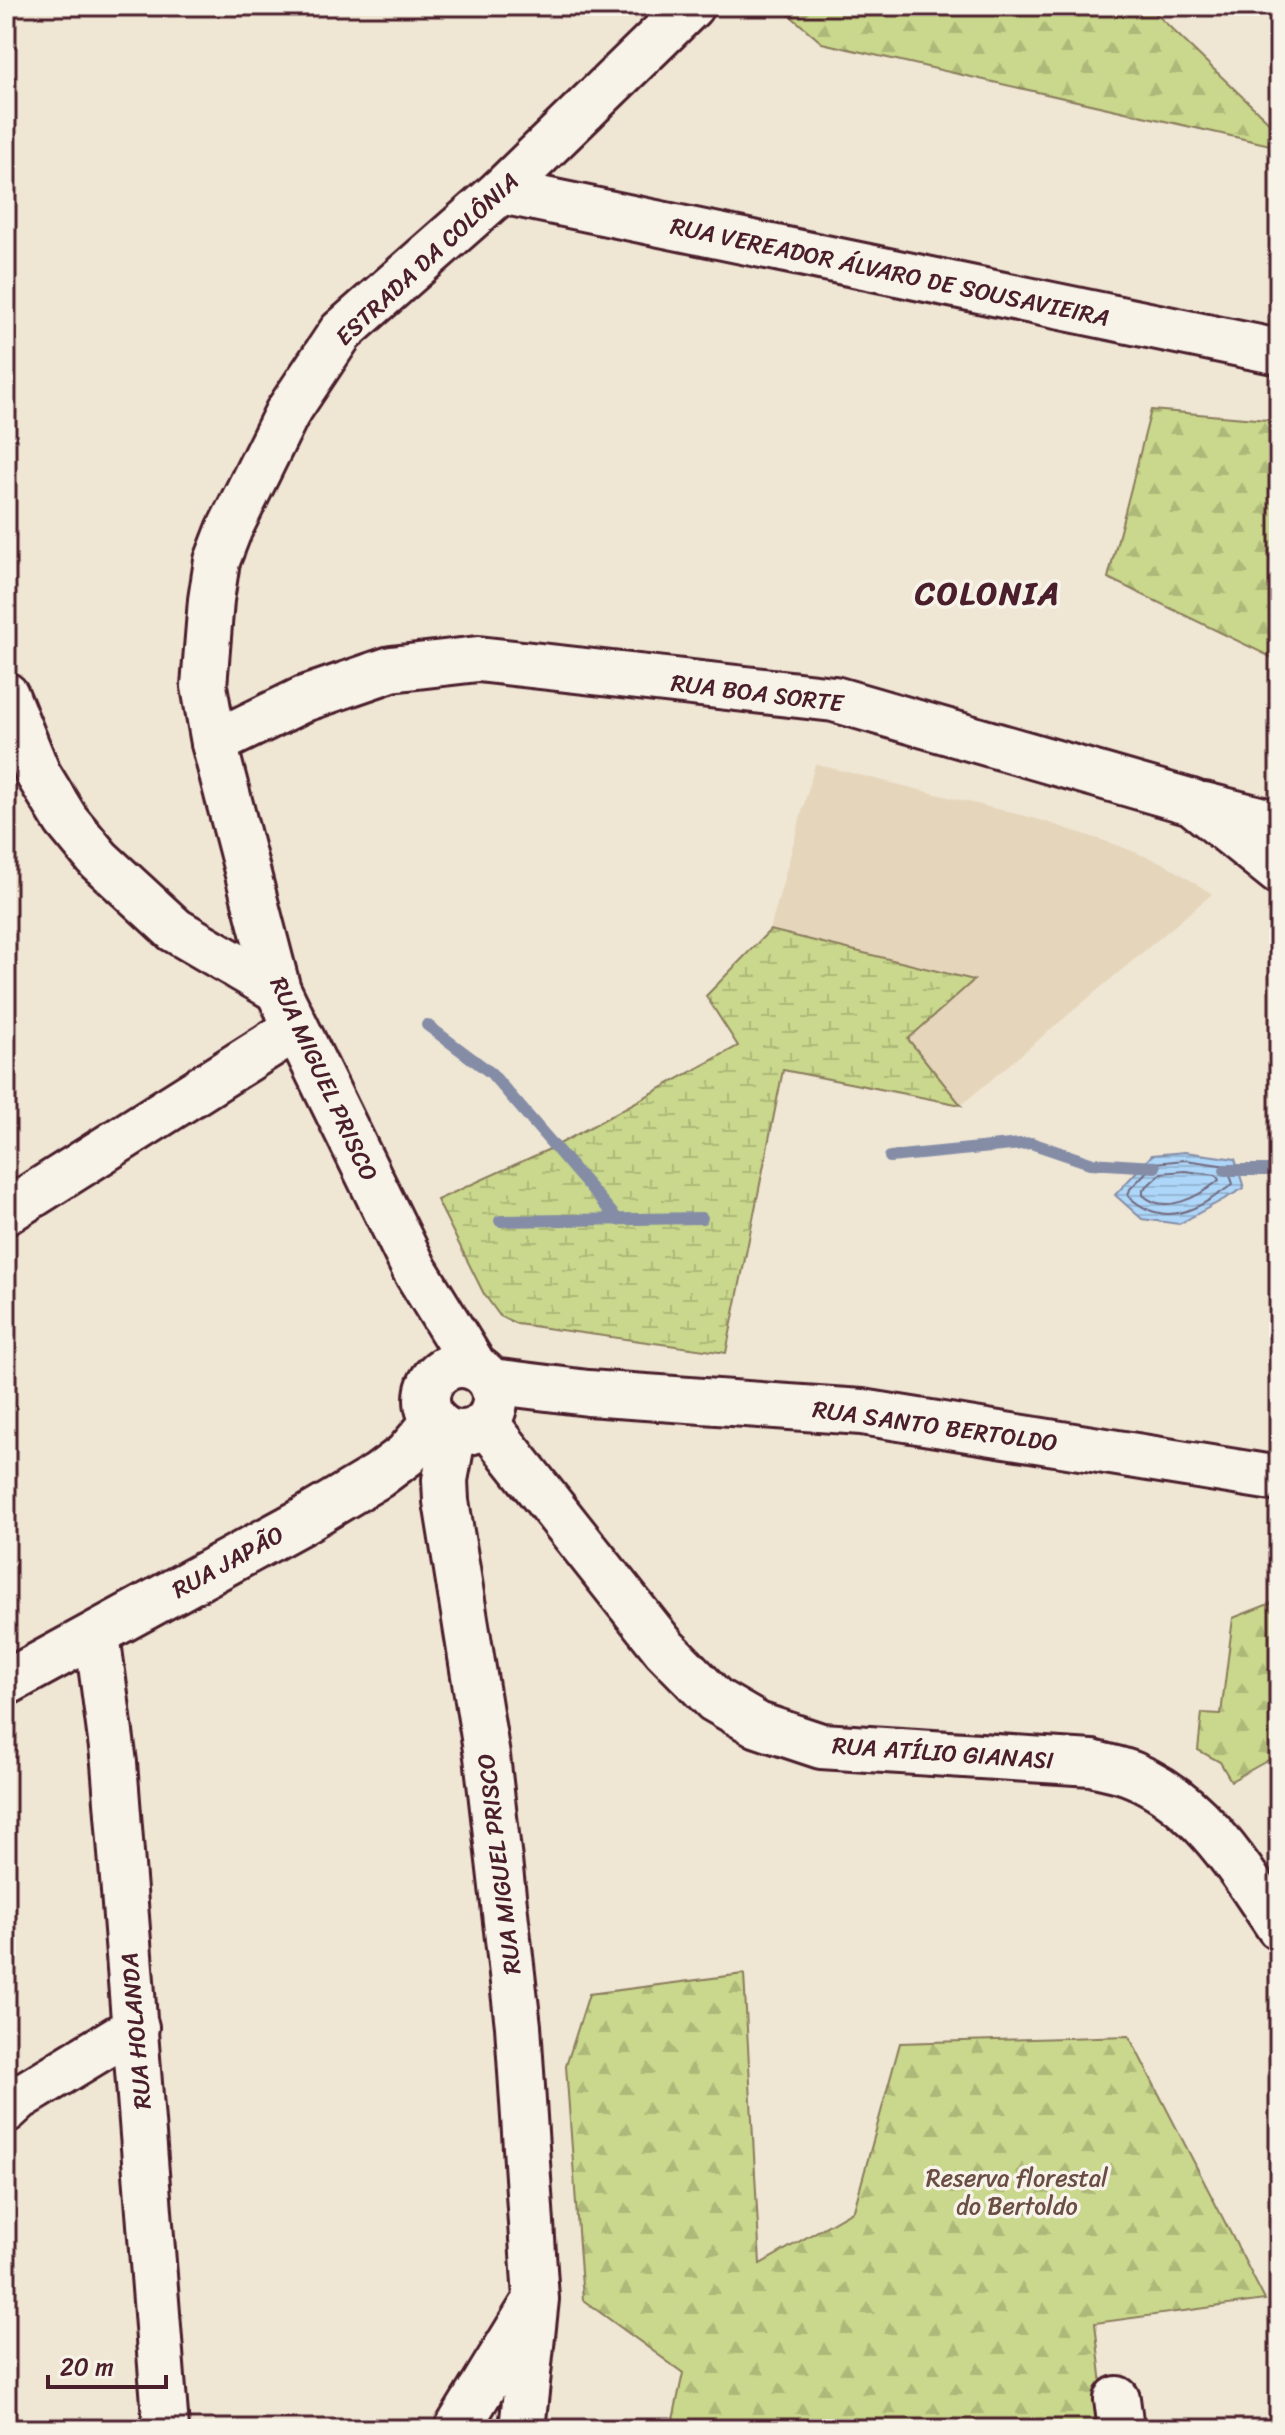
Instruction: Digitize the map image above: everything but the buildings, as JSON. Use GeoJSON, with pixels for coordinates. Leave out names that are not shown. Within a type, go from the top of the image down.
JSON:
{"type":"FeatureCollection","features":[{"type":"Feature","properties":{"kind":"street","name":"ESTRADA DA COLÔNIA"},"geometry":{"type":"LineString","coordinates":[[214,743],[204,686],[217,561],[229,530],[287,413],[341,332],[501,191],[691,6]]}},
{"type":"Feature","properties":{"kind":"street","name":"RUA VEREADOR ÁLVARO DE SOUSAVIEIRA"},"geometry":{"type":"LineString","coordinates":[[501,191],[1279,352]]}},
{"type":"Feature","properties":{"kind":"street","name":"RUA BOA SORTE"},"geometry":{"type":"LineString","coordinates":[[214,743],[304,699],[391,669],[478,659],[834,699],[1192,802],[1279,872]]}},
{"type":"Feature","properties":{"kind":"street"},"geometry":{"type":"LineString","coordinates":[[6,695],[38,774],[66,820],[99,860],[175,930],[286,1009],[6,1212]]}},
{"type":"Feature","properties":{"kind":"street","name":"RUA MIGUEL PRISCO"},"geometry":{"type":"LineString","coordinates":[[214,743],[286,1009],[415,1270],[466,1402],[445,1480],[446,1501],[487,1756],[518,2026],[536,2299],[522,2429]]}},
{"type":"Feature","properties":{"kind":"street"},"geometry":{"type":"LineString","coordinates":[[1192,802],[1279,824]]}},
{"type":"Feature","properties":{"kind":"street","name":"RUA SANTO BERTOLDO"},"geometry":{"type":"LineString","coordinates":[[466,1402],[588,1393],[862,1412],[1279,1479]]}},
{"type":"Feature","properties":{"kind":"street","name":"RUA JAPÃO"},"geometry":{"type":"LineString","coordinates":[[6,1683],[287,1530],[378,1476],[466,1402]]}},
{"type":"Feature","properties":{"kind":"street","name":"RUA ATÍLIO GIANASI"},"geometry":{"type":"LineString","coordinates":[[466,1402],[665,1649],[715,1700],[758,1725],[821,1746],[1092,1763],[1134,1774],[1173,1797],[1210,1830],[1279,1927]]}},
{"type":"Feature","properties":{"kind":"street","name":"RUA HOLANDA"},"geometry":{"type":"LineString","coordinates":[[97,1634],[114,1763],[166,2429]]}},
{"type":"Feature","properties":{"kind":"street"},"geometry":{"type":"LineString","coordinates":[[6,2110],[19,2098],[136,2027]]}},
{"type":"Feature","properties":{"kind":"street"},"geometry":{"type":"LineString","coordinates":[[457,2429],[536,2299]]}},
{"type":"Feature","properties":{"kind":"street"},"geometry":{"type":"LineString","coordinates":[[468,2429],[477,2429]]}},
{"type":"Feature","properties":{"kind":"shaded area"},"geometry":{"type":"Polygon","coordinates":[[[815,764],[1037,819],[1117,845],[1165,864],[1212,894],[961,1105],[908,1039],[973,980],[770,930],[815,764]]]}},
{"type":"Feature","properties":{"kind":"green space"},"geometry":{"type":"Polygon","coordinates":[[[779,6],[1148,6],[1279,132],[1279,147],[822,43],[779,6]]]}},
{"type":"Feature","properties":{"kind":"green space"},"geometry":{"type":"Polygon","coordinates":[[[1151,410],[1279,421],[1279,661],[1108,578],[1151,410]]]}},
{"type":"Feature","properties":{"kind":"green space"},"geometry":{"type":"Polygon","coordinates":[[[770,930],[974,980],[908,1039],[961,1105],[783,1070],[726,1353],[517,1324],[500,1316],[484,1294],[437,1200],[554,1147],[738,1046],[706,996],[770,930]]]}},
{"type":"Feature","properties":{"kind":"green space"},"geometry":{"type":"Polygon","coordinates":[[[1279,1600],[1279,1730],[1272,1734],[1279,1754],[1231,1781],[1220,1762],[1198,1750],[1202,1713],[1221,1714],[1233,1618],[1279,1600]]]}},
{"type":"Feature","properties":{"kind":"green space","name":"Reserva florestal do Bertoldo"},"geometry":{"type":"Polygon","coordinates":[[[744,1974],[760,2264],[854,2210],[900,2043],[1129,2036],[1265,2300],[1095,2323],[1107,2429],[671,2429],[683,2373],[583,2300],[566,2066],[589,1994],[744,1974]]]}},
{"type":"Feature","properties":{"kind":"water"},"geometry":{"type":"Polygon","coordinates":[[[1185,1152],[1235,1159],[1244,1188],[1179,1224],[1142,1219],[1115,1195],[1152,1155],[1185,1152]]]}},
{"type":"Feature","properties":{"kind":"waterway"},"geometry":{"type":"LineString","coordinates":[[427,1025],[491,1073],[618,1220]]}},
{"type":"Feature","properties":{"kind":"waterway"},"geometry":{"type":"LineString","coordinates":[[890,1157],[1031,1143],[1090,1163],[1155,1167]]}},
{"type":"Feature","properties":{"kind":"waterway"},"geometry":{"type":"LineString","coordinates":[[1225,1170],[1279,1170]]}},
{"type":"Feature","properties":{"kind":"waterway"},"geometry":{"type":"LineString","coordinates":[[500,1221],[702,1218]]}},
{"type":"Feature","properties":{"kind":"district","name":"COLONIA"},"geometry":{"type":"Point","coordinates":[988,593]}}]}
